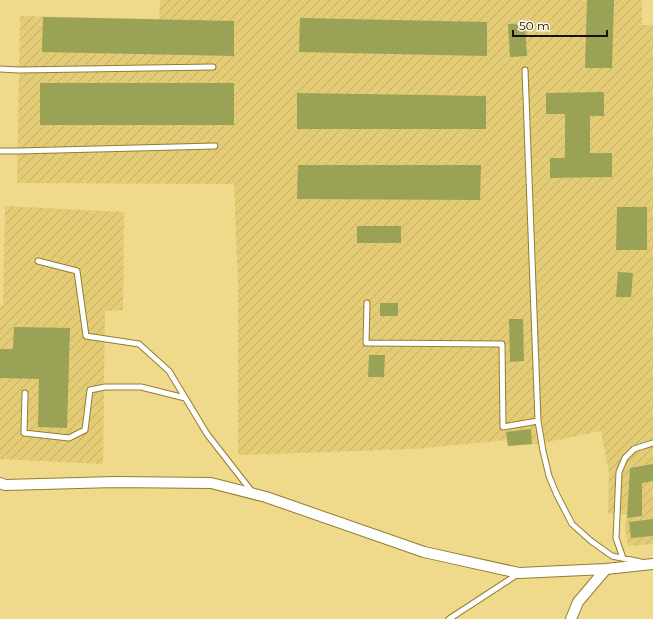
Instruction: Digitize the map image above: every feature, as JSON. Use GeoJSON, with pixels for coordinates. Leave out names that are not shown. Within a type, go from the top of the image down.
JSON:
{"type":"FeatureCollection","features":[{"type":"Feature","properties":{"kind":"street"},"geometry":{"type":"LineString","coordinates":[[0,483],[5,485],[115,482],[211,482],[274,500],[424,552],[519,573],[606,569],[652,564]]}},
{"type":"Feature","properties":{"kind":"street"},"geometry":{"type":"LineString","coordinates":[[571,619],[578,602],[606,569]]}},
{"type":"Feature","properties":{"kind":"lane"},"geometry":{"type":"LineString","coordinates":[[0,69],[213,67]]}},
{"type":"Feature","properties":{"kind":"lane"},"geometry":{"type":"LineString","coordinates":[[525,70],[538,421],[549,476],[572,524],[591,541],[612,556],[652,564]]}},
{"type":"Feature","properties":{"kind":"lane"},"geometry":{"type":"LineString","coordinates":[[0,151],[215,146]]}},
{"type":"Feature","properties":{"kind":"lane"},"geometry":{"type":"LineString","coordinates":[[38,261],[77,272],[86,336],[139,344],[169,371],[207,434],[253,494]]}},
{"type":"Feature","properties":{"kind":"lane"},"geometry":{"type":"LineString","coordinates":[[367,303],[366,343],[502,344],[503,427],[538,421]]}},
{"type":"Feature","properties":{"kind":"lane"},"geometry":{"type":"LineString","coordinates":[[25,393],[24,433],[69,438],[84,430],[90,390],[105,387],[141,387],[185,398]]}},
{"type":"Feature","properties":{"kind":"lane"},"geometry":{"type":"LineString","coordinates":[[623,558],[616,538],[619,472],[625,458],[634,449],[653,443]]}},
{"type":"Feature","properties":{"kind":"lane"},"geometry":{"type":"LineString","coordinates":[[449,619],[519,573]]}},
{"type":"Feature","properties":{"kind":"shaded area"},"geometry":{"type":"Polygon","coordinates":[[[160,0],[642,0],[642,25],[653,25],[653,544],[628,546],[625,528],[627,514],[608,514],[609,474],[601,431],[538,444],[508,446],[507,440],[414,449],[238,455],[238,285],[234,184],[17,183],[20,16],[159,19],[160,0]]]}},
{"type":"Feature","properties":{"kind":"shaded area"},"geometry":{"type":"Polygon","coordinates":[[[5,206],[124,212],[123,310],[105,311],[103,464],[0,459],[0,305],[3,305],[5,206]]]}},
{"type":"Feature","properties":{"kind":"building"},"geometry":{"type":"Polygon","coordinates":[[[587,0],[614,0],[612,68],[585,68],[587,0]]]}},
{"type":"Feature","properties":{"kind":"building"},"geometry":{"type":"Polygon","coordinates":[[[43,17],[234,21],[234,56],[42,52],[43,17]]]}},
{"type":"Feature","properties":{"kind":"building"},"geometry":{"type":"Polygon","coordinates":[[[300,18],[487,22],[487,56],[299,52],[300,18]]]}},
{"type":"Feature","properties":{"kind":"building"},"geometry":{"type":"Polygon","coordinates":[[[525,23],[527,56],[510,57],[508,24],[525,23]]]}},
{"type":"Feature","properties":{"kind":"building"},"geometry":{"type":"Polygon","coordinates":[[[40,83],[234,83],[234,125],[40,125],[40,83]]]}},
{"type":"Feature","properties":{"kind":"building"},"geometry":{"type":"Polygon","coordinates":[[[604,92],[604,116],[590,116],[590,153],[612,153],[612,177],[550,178],[550,158],[565,158],[565,114],[546,114],[546,93],[604,92]]]}},
{"type":"Feature","properties":{"kind":"building"},"geometry":{"type":"Polygon","coordinates":[[[297,93],[486,96],[486,129],[297,129],[297,93]]]}},
{"type":"Feature","properties":{"kind":"building"},"geometry":{"type":"Polygon","coordinates":[[[298,165],[481,165],[480,200],[297,199],[298,165]]]}},
{"type":"Feature","properties":{"kind":"building"},"geometry":{"type":"Polygon","coordinates":[[[617,207],[647,207],[647,250],[616,250],[617,207]]]}},
{"type":"Feature","properties":{"kind":"building"},"geometry":{"type":"Polygon","coordinates":[[[357,226],[401,226],[401,243],[357,243],[357,226]]]}},
{"type":"Feature","properties":{"kind":"building"},"geometry":{"type":"Polygon","coordinates":[[[618,272],[633,273],[631,297],[616,297],[618,272]]]}},
{"type":"Feature","properties":{"kind":"building"},"geometry":{"type":"Polygon","coordinates":[[[380,303],[398,303],[398,316],[380,316],[380,303]]]}},
{"type":"Feature","properties":{"kind":"building"},"geometry":{"type":"Polygon","coordinates":[[[509,319],[523,319],[524,361],[510,362],[509,319]]]}},
{"type":"Feature","properties":{"kind":"building"},"geometry":{"type":"Polygon","coordinates":[[[14,327],[70,328],[67,428],[38,427],[39,379],[0,378],[0,349],[13,349],[14,327]]]}},
{"type":"Feature","properties":{"kind":"building"},"geometry":{"type":"Polygon","coordinates":[[[369,355],[385,355],[384,377],[368,377],[369,355]]]}},
{"type":"Feature","properties":{"kind":"building"},"geometry":{"type":"Polygon","coordinates":[[[531,429],[532,444],[508,446],[506,432],[531,429]]]}},
{"type":"Feature","properties":{"kind":"building"},"geometry":{"type":"Polygon","coordinates":[[[653,464],[653,481],[642,483],[642,516],[627,518],[630,468],[653,464]]]}},
{"type":"Feature","properties":{"kind":"building"},"geometry":{"type":"Polygon","coordinates":[[[653,519],[653,536],[631,538],[629,522],[653,519]]]}}]}
